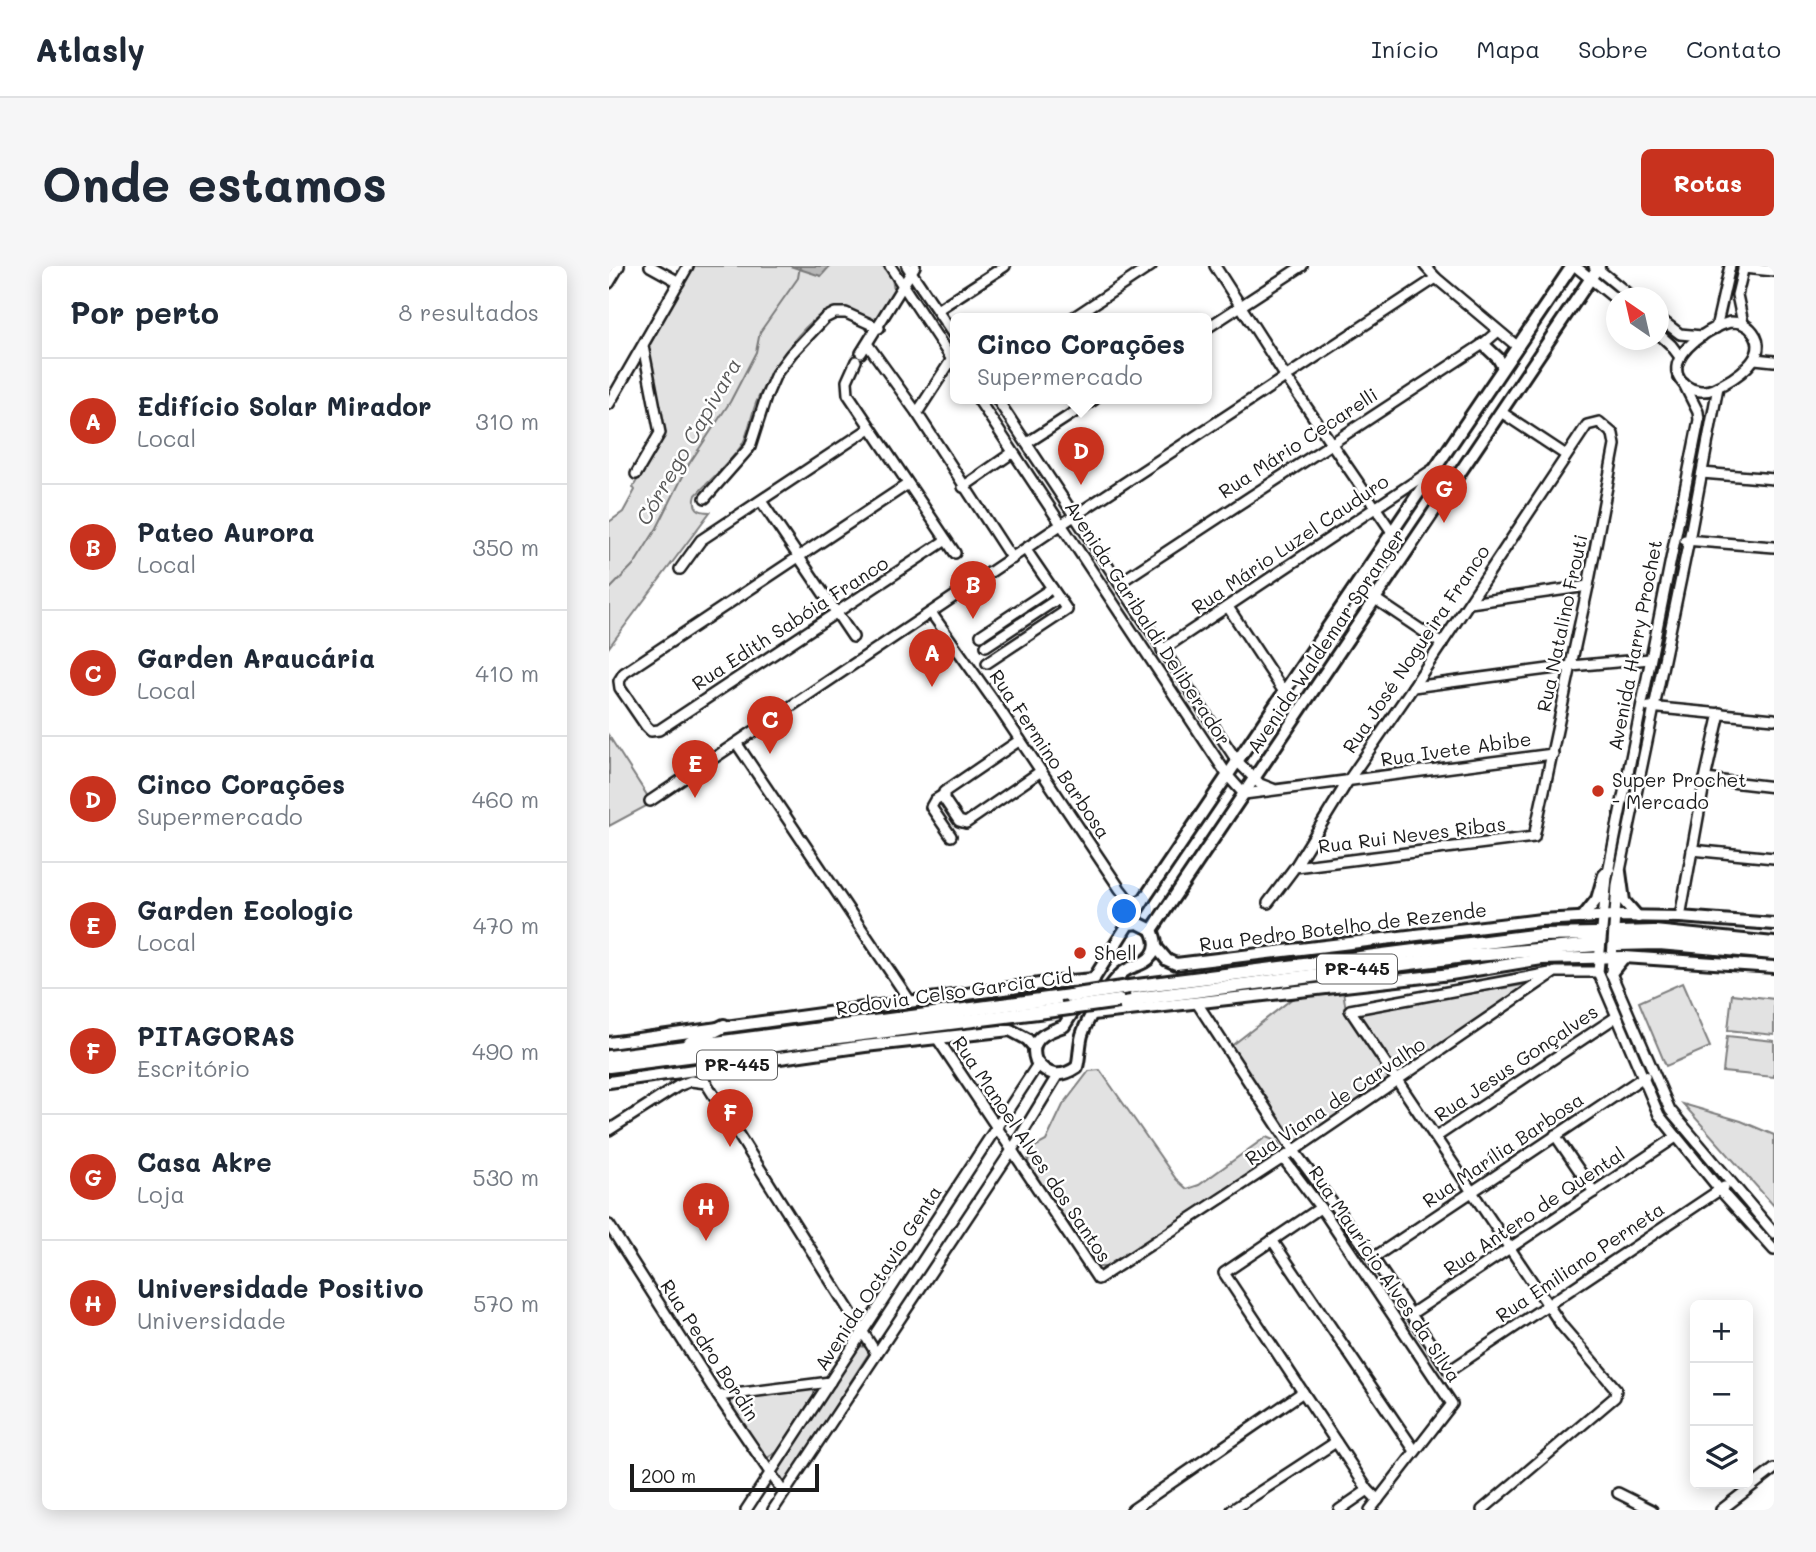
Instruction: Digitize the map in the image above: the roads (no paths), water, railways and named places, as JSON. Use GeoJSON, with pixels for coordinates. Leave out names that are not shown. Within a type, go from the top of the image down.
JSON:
{"type":"FeatureCollection","features":[{"type":"Feature","properties":{"kind":"highway"},"geometry":{"type":"LineString","coordinates":[[1774,944],[1654,932],[1618,939],[1774,953]]}},
{"type":"Feature","properties":{"kind":"highway","name":"Rodovia Celso Garcia Cid"},"geometry":{"type":"LineString","coordinates":[[609,1057],[1541,935],[1597,945]]}},
{"type":"Feature","properties":{"kind":"highway","name":"Rodovia Celso Garcia Cid"},"geometry":{"type":"LineString","coordinates":[[609,1066],[1464,956],[1597,945]]}},
{"type":"Feature","properties":{"kind":"highway"},"geometry":{"type":"LineString","coordinates":[[677,1048],[724,1026]]}},
{"type":"Feature","properties":{"kind":"highway"},"geometry":{"type":"LineString","coordinates":[[609,1073],[646,1061]]}},
{"type":"Feature","properties":{"kind":"main road","name":"Avenida Waldemar Spranger"},"geometry":{"type":"LineString","coordinates":[[1034,1046],[1038,1038],[1048,1031],[1064,1026],[1144,899],[1573,266]]}},
{"type":"Feature","properties":{"kind":"main road","name":"Avenida Waldemar Spranger"},"geometry":{"type":"LineString","coordinates":[[1152,930],[1597,267]]}},
{"type":"Feature","properties":{"kind":"main road"},"geometry":{"type":"LineString","coordinates":[[1483,344],[1498,358],[1503,367]]}},
{"type":"Feature","properties":{"kind":"main road"},"geometry":{"type":"LineString","coordinates":[[1582,918],[1595,903],[1604,875],[1614,871],[1624,901],[1638,917]]}},
{"type":"Feature","properties":{"kind":"main road"},"geometry":{"type":"LineString","coordinates":[[1582,918],[1680,917],[1774,925]]}},
{"type":"Feature","properties":{"kind":"main road","name":"Rua Pedro Botelho de Rezende"},"geometry":{"type":"LineString","coordinates":[[1156,947],[1167,960],[1176,964],[1541,920],[1582,918]]}},
{"type":"Feature","properties":{"kind":"main road"},"geometry":{"type":"LineString","coordinates":[[937,1038],[1010,1030],[1034,1046],[1034,1056],[1044,1070],[1057,1076],[1077,1067],[1083,1033],[1093,1014],[1122,972],[1148,960],[1156,947],[1152,930],[1138,923],[1129,924]]}},
{"type":"Feature","properties":{"kind":"main road","name":"Rodovia Celso Garcia Cid"},"geometry":{"type":"LineString","coordinates":[[1093,1014],[1451,974],[1597,945],[1612,957],[1774,967]]}},
{"type":"Feature","properties":{"kind":"main road"},"geometry":{"type":"LineString","coordinates":[[1611,973],[1624,957]]}},
{"type":"Feature","properties":{"kind":"main road"},"geometry":{"type":"LineString","coordinates":[[609,1043],[1056,981],[1094,979]]}},
{"type":"Feature","properties":{"kind":"main road","name":"PR-445"},"geometry":{"type":"LineString","coordinates":[[609,1082],[937,1038]]}},
{"type":"Feature","properties":{"kind":"street"},"geometry":{"type":"LineString","coordinates":[[609,283],[619,266]]}},
{"type":"Feature","properties":{"kind":"street"},"geometry":{"type":"LineString","coordinates":[[650,266],[679,282]]}},
{"type":"Feature","properties":{"kind":"street"},"geometry":{"type":"LineString","coordinates":[[609,404],[688,266]]}},
{"type":"Feature","properties":{"kind":"street"},"geometry":{"type":"LineString","coordinates":[[890,266],[950,356]]}},
{"type":"Feature","properties":{"kind":"street"},"geometry":{"type":"LineString","coordinates":[[937,310],[1005,266]]}},
{"type":"Feature","properties":{"kind":"street"},"geometry":{"type":"LineString","coordinates":[[1079,313],[1151,266]]}},
{"type":"Feature","properties":{"kind":"street"},"geometry":{"type":"LineString","coordinates":[[1215,266],[1286,377],[1392,533]]}},
{"type":"Feature","properties":{"kind":"street"},"geometry":{"type":"LineString","coordinates":[[1212,325],[1302,266]]}},
{"type":"Feature","properties":{"kind":"street"},"geometry":{"type":"LineString","coordinates":[[1425,266],[1497,332],[1518,347]]}},
{"type":"Feature","properties":{"kind":"street"},"geometry":{"type":"LineString","coordinates":[[1573,266],[1606,292]]}},
{"type":"Feature","properties":{"kind":"street"},"geometry":{"type":"LineString","coordinates":[[1597,267],[1620,287]]}},
{"type":"Feature","properties":{"kind":"street"},"geometry":{"type":"LineString","coordinates":[[1743,323],[1730,322],[1716,328],[1680,357],[1677,370],[1684,384],[1696,392],[1710,391],[1755,359],[1759,351],[1758,342],[1755,334],[1743,323],[1737,295],[1744,267],[1774,271]]}},
{"type":"Feature","properties":{"kind":"street"},"geometry":{"type":"LineString","coordinates":[[912,268],[879,328],[858,357],[846,389],[955,553]]}},
{"type":"Feature","properties":{"kind":"street"},"geometry":{"type":"LineString","coordinates":[[912,268],[950,330]]}},
{"type":"Feature","properties":{"kind":"street"},"geometry":{"type":"LineString","coordinates":[[1716,328],[1727,268]]}},
{"type":"Feature","properties":{"kind":"street"},"geometry":{"type":"LineString","coordinates":[[650,801],[932,614],[1062,524],[1436,278]]}},
{"type":"Feature","properties":{"kind":"street"},"geometry":{"type":"LineString","coordinates":[[705,498],[750,447],[776,374],[825,318],[835,313],[846,313],[879,328]]}},
{"type":"Feature","properties":{"kind":"street"},"geometry":{"type":"LineString","coordinates":[[1669,326],[1680,334],[1704,335]]}},
{"type":"Feature","properties":{"kind":"street","name":"Rua Mário Cecarelli"},"geometry":{"type":"LineString","coordinates":[[1119,583],[1483,344],[1497,332]]}},
{"type":"Feature","properties":{"kind":"street"},"geometry":{"type":"LineString","coordinates":[[1669,343],[1680,357]]}},
{"type":"Feature","properties":{"kind":"street"},"geometry":{"type":"LineString","coordinates":[[868,345],[1012,559]]}},
{"type":"Feature","properties":{"kind":"street"},"geometry":{"type":"LineString","coordinates":[[636,474],[660,433],[643,346]]}},
{"type":"Feature","properties":{"kind":"street"},"geometry":{"type":"LineString","coordinates":[[1755,359],[1774,361]]}},
{"type":"Feature","properties":{"kind":"street"},"geometry":{"type":"LineString","coordinates":[[916,413],[950,365]]}},
{"type":"Feature","properties":{"kind":"street","name":"Avenida Harry Prochet"},"geometry":{"type":"LineString","coordinates":[[1609,917],[1640,706],[1699,420],[1684,384]]}},
{"type":"Feature","properties":{"kind":"street","name":"Avenida Harry Prochet"},"geometry":{"type":"LineString","coordinates":[[1614,871],[1653,708],[1718,387]]}},
{"type":"Feature","properties":{"kind":"street","name":"Avenida Garibaldi Deliberador"},"geometry":{"type":"LineString","coordinates":[[981,404],[1228,776],[1244,794]]}},
{"type":"Feature","properties":{"kind":"street","name":"Avenida Garibaldi Deliberador"},"geometry":{"type":"LineString","coordinates":[[1000,404],[1237,761],[1254,779]]}},
{"type":"Feature","properties":{"kind":"street"},"geometry":{"type":"LineString","coordinates":[[1027,443],[1087,404]]}},
{"type":"Feature","properties":{"kind":"street"},"geometry":{"type":"LineString","coordinates":[[1500,412],[1566,455]]}},
{"type":"Feature","properties":{"kind":"street","name":"Rua José Nogueira Franco"},"geometry":{"type":"LineString","coordinates":[[1268,902],[1295,867],[1348,781],[1470,603],[1566,455],[1587,425],[1599,422]]}},
{"type":"Feature","properties":{"kind":"street","name":"Rua Natalino Frouti"},"geometry":{"type":"LineString","coordinates":[[1534,837],[1615,445],[1613,434],[1599,422]]}},
{"type":"Feature","properties":{"kind":"street"},"geometry":{"type":"LineString","coordinates":[[680,569],[701,540],[870,428]]}},
{"type":"Feature","properties":{"kind":"street"},"geometry":{"type":"LineString","coordinates":[[963,487],[1012,453]]}},
{"type":"Feature","properties":{"kind":"street","name":"Rua Mário Luzel Cauduro"},"geometry":{"type":"LineString","coordinates":[[1162,650],[1437,467]]}},
{"type":"Feature","properties":{"kind":"street"},"geometry":{"type":"LineString","coordinates":[[1702,473],[1774,479]]}},
{"type":"Feature","properties":{"kind":"street"},"geometry":{"type":"LineString","coordinates":[[798,557],[908,484]]}},
{"type":"Feature","properties":{"kind":"street"},"geometry":{"type":"LineString","coordinates":[[761,501],[853,637]]}},
{"type":"Feature","properties":{"kind":"street"},"geometry":{"type":"LineString","coordinates":[[1674,538],[1774,547]]}},
{"type":"Feature","properties":{"kind":"street","name":"Rua Edith Sabóia Franco"},"geometry":{"type":"LineString","coordinates":[[798,557],[624,673],[619,681],[620,688],[651,731],[659,730],[946,540]]}},
{"type":"Feature","properties":{"kind":"street"},"geometry":{"type":"LineString","coordinates":[[987,663],[1067,610],[1026,550]]}},
{"type":"Feature","properties":{"kind":"street"},"geometry":{"type":"LineString","coordinates":[[1356,586],[1442,644]]}},
{"type":"Feature","properties":{"kind":"street"},"geometry":{"type":"LineString","coordinates":[[1470,603],[1588,586]]}},
{"type":"Feature","properties":{"kind":"street"},"geometry":{"type":"LineString","coordinates":[[981,635],[1052,588]]}},
{"type":"Feature","properties":{"kind":"street"},"geometry":{"type":"LineString","coordinates":[[986,646],[1059,598]]}},
{"type":"Feature","properties":{"kind":"street"},"geometry":{"type":"LineString","coordinates":[[1228,607],[1284,692]]}},
{"type":"Feature","properties":{"kind":"street","name":"Rua Fermino Barbosa"},"geometry":{"type":"LineString","coordinates":[[932,614],[1127,899],[1131,903],[1144,899]]}},
{"type":"Feature","properties":{"kind":"street"},"geometry":{"type":"LineString","coordinates":[[1413,687],[1571,666],[1650,659]]}},
{"type":"Feature","properties":{"kind":"street"},"geometry":{"type":"LineString","coordinates":[[1640,706],[1774,719]]}},
{"type":"Feature","properties":{"kind":"street"},"geometry":{"type":"LineString","coordinates":[[1680,917],[1720,713]]}},
{"type":"Feature","properties":{"kind":"street"},"geometry":{"type":"LineString","coordinates":[[951,836],[931,807],[935,800],[1020,740]]}},
{"type":"Feature","properties":{"kind":"street"},"geometry":{"type":"LineString","coordinates":[[737,744],[910,1001]]}},
{"type":"Feature","properties":{"kind":"street","name":"Rua Ivete Abibe"},"geometry":{"type":"LineString","coordinates":[[1244,794],[1553,754]]}},
{"type":"Feature","properties":{"kind":"street"},"geometry":{"type":"LineString","coordinates":[[943,795],[959,821],[966,823],[1041,771]]}},
{"type":"Feature","properties":{"kind":"street"},"geometry":{"type":"LineString","coordinates":[[1254,779],[1266,787],[1280,790]]}},
{"type":"Feature","properties":{"kind":"street"},"geometry":{"type":"LineString","coordinates":[[1705,779],[1774,786]]}},
{"type":"Feature","properties":{"kind":"street","name":"Rua Rui Neves Ribas"},"geometry":{"type":"LineString","coordinates":[[1295,867],[1534,837]]}},
{"type":"Feature","properties":{"kind":"street"},"geometry":{"type":"LineString","coordinates":[[1692,850],[1774,858]]}},
{"type":"Feature","properties":{"kind":"street"},"geometry":{"type":"LineString","coordinates":[[1609,917],[1597,945],[1598,972],[1659,1115],[1720,1190],[1774,1250]]}},
{"type":"Feature","properties":{"kind":"street"},"geometry":{"type":"LineString","coordinates":[[1609,917],[1611,973],[1670,1110],[1774,1233]]}},
{"type":"Feature","properties":{"kind":"street"},"geometry":{"type":"LineString","coordinates":[[1482,1510],[1615,1397],[1616,1389],[1562,1326],[1350,1010],[1555,972],[1598,972]]}},
{"type":"Feature","properties":{"kind":"street","name":"Rua Viana de Carvalho"},"geometry":{"type":"LineString","coordinates":[[1098,1279],[1294,1151],[1555,972]]}},
{"type":"Feature","properties":{"kind":"street"},"geometry":{"type":"LineString","coordinates":[[1197,1003],[1294,1151],[1411,1314]]}},
{"type":"Feature","properties":{"kind":"street","name":"Rua Jesus Gonçalves"},"geometry":{"type":"LineString","coordinates":[[1436,1137],[1615,1017]]}},
{"type":"Feature","properties":{"kind":"street","name":"Rua Manoel Alves dos Santos"},"geometry":{"type":"LineString","coordinates":[[937,1038],[1098,1279]]}},
{"type":"Feature","properties":{"kind":"street","name":"Avenida Octavio Genta"},"geometry":{"type":"LineString","coordinates":[[746,1510],[1038,1064]]}},
{"type":"Feature","properties":{"kind":"street"},"geometry":{"type":"LineString","coordinates":[[706,1083],[715,1068]]}},
{"type":"Feature","properties":{"kind":"street","name":"Rua Marília Barbosa"},"geometry":{"type":"LineString","coordinates":[[1373,1258],[1653,1072]]}},
{"type":"Feature","properties":{"kind":"street"},"geometry":{"type":"LineString","coordinates":[[659,1075],[668,1092]]}},
{"type":"Feature","properties":{"kind":"street","name":"Avenida Octavio Genta"},"geometry":{"type":"LineString","coordinates":[[773,1510],[1057,1076]]}},
{"type":"Feature","properties":{"kind":"street"},"geometry":{"type":"LineString","coordinates":[[609,1129],[686,1082],[706,1083]]}},
{"type":"Feature","properties":{"kind":"street"},"geometry":{"type":"LineString","coordinates":[[706,1083],[876,1353]]}},
{"type":"Feature","properties":{"kind":"street"},"geometry":{"type":"LineString","coordinates":[[1556,1135],[1594,1192]]}},
{"type":"Feature","properties":{"kind":"street","name":"Rua Antero de Quental"},"geometry":{"type":"LineString","coordinates":[[1411,1314],[1676,1137]]}},
{"type":"Feature","properties":{"kind":"street","name":"Rua Maurício Alves da Silva"},"geometry":{"type":"LineString","coordinates":[[1283,1158],[1452,1404],[1370,1510]]}},
{"type":"Feature","properties":{"kind":"street","name":"Rua Emiliano Perneta"},"geometry":{"type":"LineString","coordinates":[[1411,1314],[1449,1371],[1731,1182]]}},
{"type":"Feature","properties":{"kind":"street"},"geometry":{"type":"LineString","coordinates":[[1319,1208],[1224,1273],[1368,1490],[1378,1500]]}},
{"type":"Feature","properties":{"kind":"street","name":"Rua Pedro Bordin"},"geometry":{"type":"LineString","coordinates":[[609,1225],[718,1396],[785,1493]]}},
{"type":"Feature","properties":{"kind":"street"},"geometry":{"type":"LineString","coordinates":[[1272,1240],[1415,1451]]}},
{"type":"Feature","properties":{"kind":"street"},"geometry":{"type":"LineString","coordinates":[[718,1396],[830,1382]]}},
{"type":"Feature","properties":{"kind":"street"},"geometry":{"type":"LineString","coordinates":[[1132,1510],[1303,1392]]}},
{"type":"Feature","properties":{"kind":"street"},"geometry":{"type":"LineString","coordinates":[[1232,1510],[1336,1442]]}},
{"type":"Feature","properties":{"kind":"street"},"geometry":{"type":"LineString","coordinates":[[1721,1510],[1774,1469]]}},
{"type":"Feature","properties":{"kind":"street"},"geometry":{"type":"LineString","coordinates":[[1339,1510],[1368,1490]]}},
{"type":"Feature","properties":{"kind":"street"},"geometry":{"type":"LineString","coordinates":[[1618,1493],[1652,1510]]}},
{"type":"Feature","properties":{"kind":"street"},"geometry":{"type":"LineString","coordinates":[[1358,1497],[1370,1510]]}},
{"type":"Feature","properties":{"kind":"waterway","name":"Córrego Capivara"},"geometry":{"type":"LineString","coordinates":[[609,590],[635,563],[657,528],[689,464],[730,402],[756,352],[760,332],[798,278],[800,266]]}},
{"type":"Feature","properties":{"kind":"place","name":"Cinco Corações"},"geometry":{"type":"Point","coordinates":[1081,485]}},
{"type":"Feature","properties":{"kind":"place","name":"Casa Akre"},"geometry":{"type":"Point","coordinates":[1444,523]}},
{"type":"Feature","properties":{"kind":"place","name":"Pateo Aurora"},"geometry":{"type":"Point","coordinates":[973,619]}},
{"type":"Feature","properties":{"kind":"place","name":"Edifício Solar Mirador"},"geometry":{"type":"Point","coordinates":[932,687]}},
{"type":"Feature","properties":{"kind":"place","name":"Garden Araucária"},"geometry":{"type":"Point","coordinates":[770,754]}},
{"type":"Feature","properties":{"kind":"place","name":"Super Prochet - Mercado"},"geometry":{"type":"Point","coordinates":[1598,791]}},
{"type":"Feature","properties":{"kind":"place","name":"Garden Ecologic"},"geometry":{"type":"Point","coordinates":[695,798]}},
{"type":"Feature","properties":{"kind":"place","name":"Shell"},"geometry":{"type":"Point","coordinates":[1080,953]}},
{"type":"Feature","properties":{"kind":"place","name":"PITAGORAS"},"geometry":{"type":"Point","coordinates":[730,1147]}},
{"type":"Feature","properties":{"kind":"place","name":"Universidade Positivo"},"geometry":{"type":"Point","coordinates":[706,1241]}}]}
